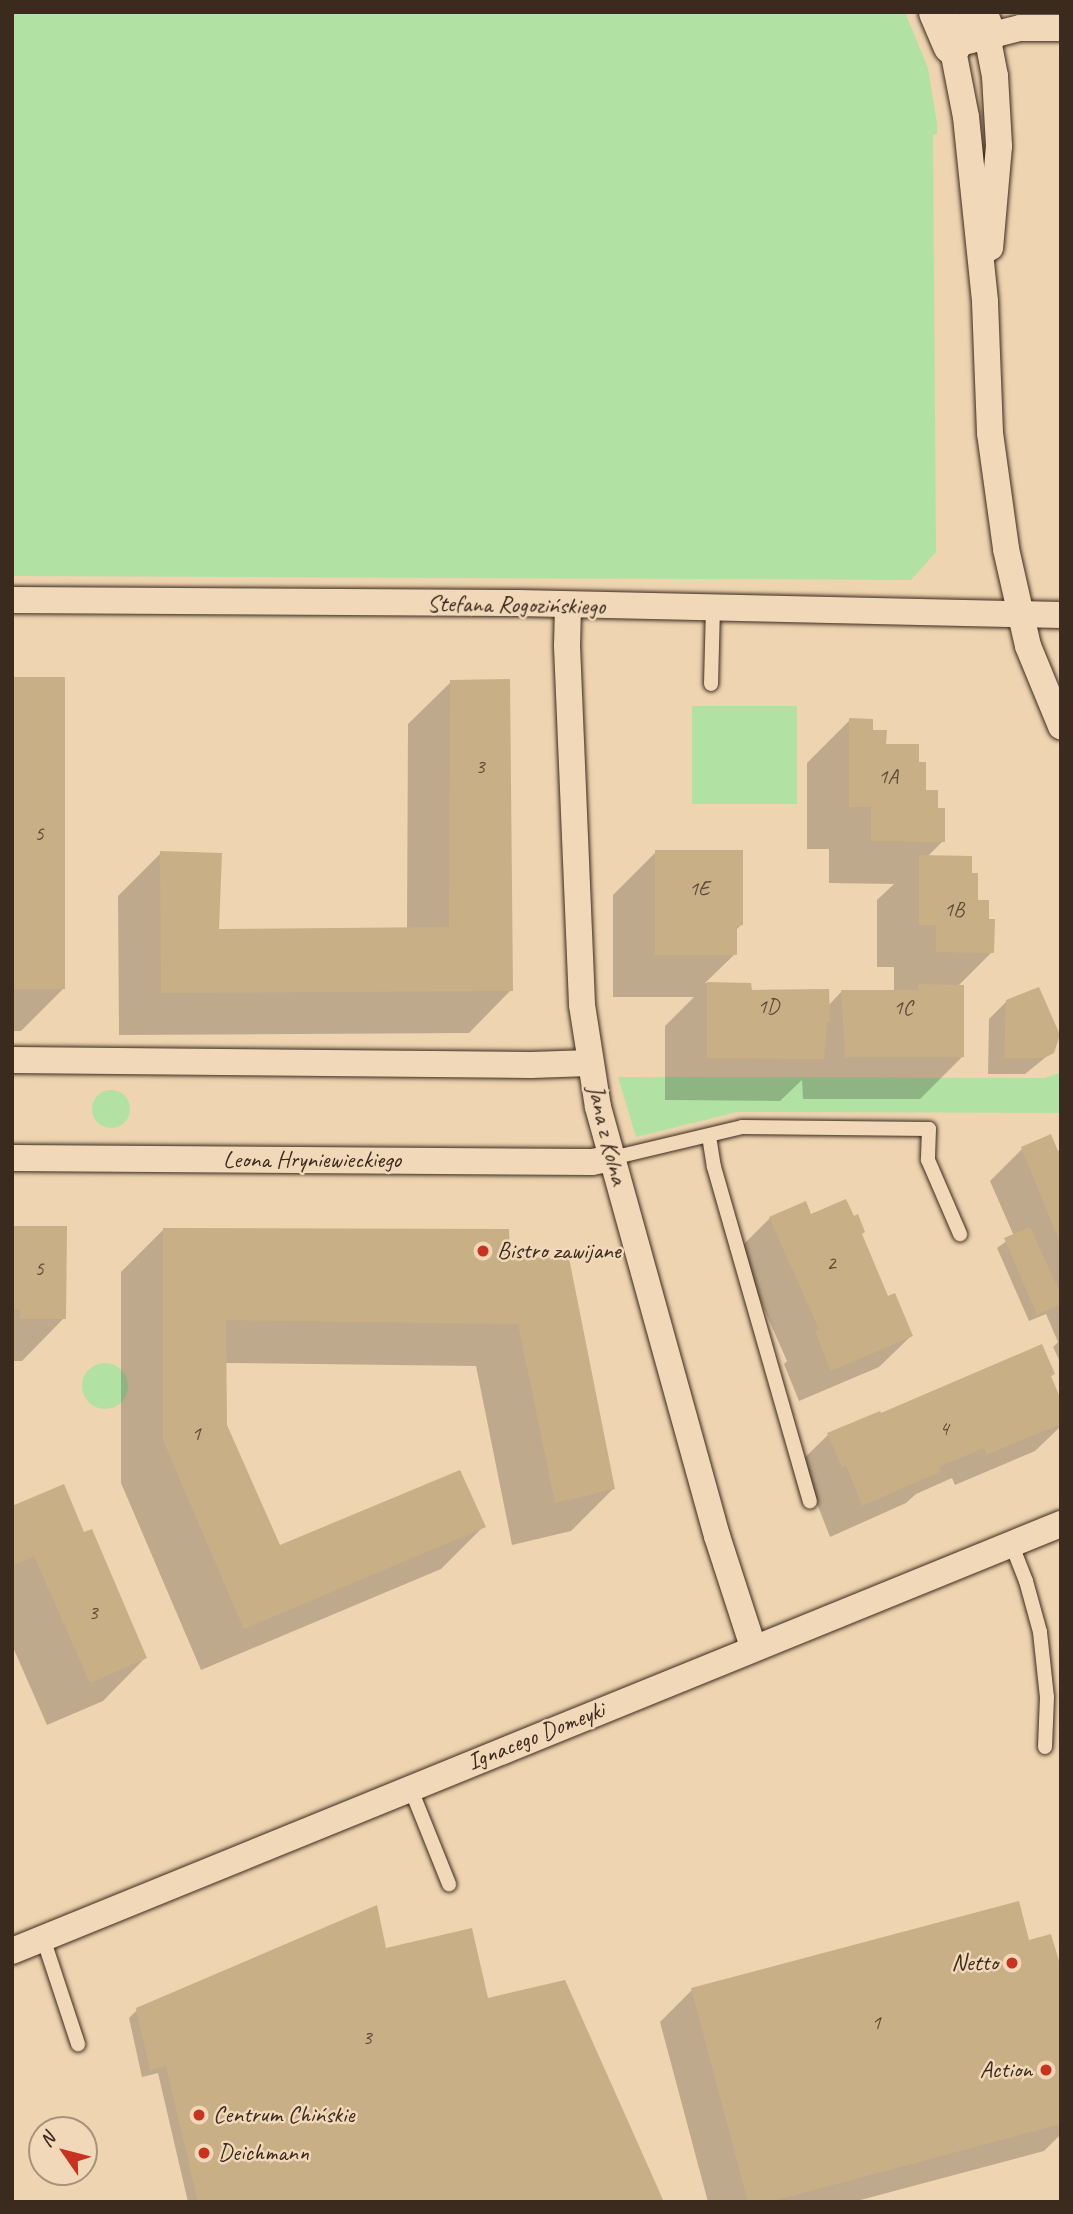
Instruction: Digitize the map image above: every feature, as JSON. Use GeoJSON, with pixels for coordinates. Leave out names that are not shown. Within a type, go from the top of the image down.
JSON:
{"type":"FeatureCollection","features":[{"type":"Feature","properties":{"kind":"street"},"geometry":{"type":"LineString","coordinates":[[964,26],[1061,28]]}},
{"type":"Feature","properties":{"kind":"street"},"geometry":{"type":"LineString","coordinates":[[964,26],[966,117],[985,302],[990,433],[1006,549],[1028,646],[1061,726]]}},
{"type":"Feature","properties":{"kind":"street"},"geometry":{"type":"LineString","coordinates":[[964,26],[995,76],[999,146],[985,302]]}},
{"type":"Feature","properties":{"kind":"street","name":"Stefana Rogozińskiego"},"geometry":{"type":"LineString","coordinates":[[12,600],[713,607],[1061,615]]}},
{"type":"Feature","properties":{"kind":"street","name":"Jana z Kolna"},"geometry":{"type":"LineString","coordinates":[[568,606],[567,646],[581,991],[590,1063],[612,1158],[717,1536],[752,1647]]}},
{"type":"Feature","properties":{"kind":"street"},"geometry":{"type":"LineString","coordinates":[[12,1060],[517,1065],[590,1063]]}},
{"type":"Feature","properties":{"kind":"street","name":"Leona Hryniewieckiego"},"geometry":{"type":"LineString","coordinates":[[12,1158],[592,1162],[612,1158]]}},
{"type":"Feature","properties":{"kind":"street","name":"Ignacego Domeyki"},"geometry":{"type":"LineString","coordinates":[[12,1951],[752,1647],[1061,1524]]}},
{"type":"Feature","properties":{"kind":"lane"},"geometry":{"type":"LineString","coordinates":[[711,684],[713,607]]}},
{"type":"Feature","properties":{"kind":"lane"},"geometry":{"type":"LineString","coordinates":[[612,1158],[742,1127],[929,1129],[928,1160],[960,1234]]}},
{"type":"Feature","properties":{"kind":"lane"},"geometry":{"type":"LineString","coordinates":[[709,1136],[714,1167],[810,1502]]}},
{"type":"Feature","properties":{"kind":"lane"},"geometry":{"type":"LineString","coordinates":[[1011,1543],[1026,1581],[1040,1632],[1047,1697],[1045,1746]]}},
{"type":"Feature","properties":{"kind":"lane"},"geometry":{"type":"LineString","coordinates":[[410,1787],[449,1885]]}},
{"type":"Feature","properties":{"kind":"lane"},"geometry":{"type":"LineString","coordinates":[[43,1938],[78,2044]]}},
{"type":"Feature","properties":{"kind":"green space"},"geometry":{"type":"Polygon","coordinates":[[[12,12],[905,12],[928,68],[937,124],[937,134],[933,135],[936,552],[911,580],[12,576],[12,12]]]}},
{"type":"Feature","properties":{"kind":"green space"},"geometry":{"type":"Polygon","coordinates":[[[692,706],[797,706],[797,804],[692,804],[692,706]]]}},
{"type":"Feature","properties":{"kind":"green space"},"geometry":{"type":"Polygon","coordinates":[[[1061,1072],[1061,1113],[737,1112],[636,1137],[618,1077],[1045,1078],[1061,1072]]]}},
{"type":"Feature","properties":{"kind":"green space"},"geometry":{"type":"Polygon","coordinates":[[[111,1090],[124,1096],[130,1109],[124,1122],[111,1128],[98,1122],[92,1109],[98,1096],[111,1090]]]}},
{"type":"Feature","properties":{"kind":"green space"},"geometry":{"type":"Polygon","coordinates":[[[105,1363],[121,1370],[128,1386],[121,1402],[105,1409],[89,1402],[82,1386],[89,1370],[105,1363]]]}},
{"type":"Feature","properties":{"kind":"building"},"geometry":{"type":"Polygon","coordinates":[[[12,677],[65,677],[65,989],[12,989],[12,677]]]}},
{"type":"Feature","properties":{"kind":"building"},"geometry":{"type":"Polygon","coordinates":[[[510,679],[513,991],[161,993],[160,851],[222,853],[219,929],[449,927],[450,680],[510,679]]]}},
{"type":"Feature","properties":{"kind":"building"},"geometry":{"type":"Polygon","coordinates":[[[849,718],[873,719],[873,730],[887,730],[886,744],[919,744],[919,762],[926,762],[926,790],[938,790],[938,808],[945,808],[945,842],[871,841],[871,807],[849,807],[849,718]]]}},
{"type":"Feature","properties":{"kind":"building"},"geometry":{"type":"Polygon","coordinates":[[[655,850],[743,850],[743,925],[737,926],[737,955],[655,955],[655,850]]]}},
{"type":"Feature","properties":{"kind":"building"},"geometry":{"type":"Polygon","coordinates":[[[919,855],[972,856],[972,873],[978,873],[978,900],[989,900],[989,919],[995,919],[994,953],[936,952],[936,925],[919,925],[919,855]]]}},
{"type":"Feature","properties":{"kind":"building"},"geometry":{"type":"Polygon","coordinates":[[[707,982],[751,983],[752,990],[829,989],[830,1022],[827,1022],[824,1059],[707,1058],[707,982]]]}},
{"type":"Feature","properties":{"kind":"building"},"geometry":{"type":"Polygon","coordinates":[[[918,984],[964,985],[964,1057],[845,1057],[841,990],[918,990],[918,984]]]}},
{"type":"Feature","properties":{"kind":"building"},"geometry":{"type":"Polygon","coordinates":[[[1039,987],[1060,1035],[1054,1053],[1044,1058],[1004,1058],[1006,1000],[1039,987]]]}},
{"type":"Feature","properties":{"kind":"building"},"geometry":{"type":"Polygon","coordinates":[[[1051,1134],[1058,1151],[1061,1150],[1061,1245],[1021,1147],[1051,1134]]]}},
{"type":"Feature","properties":{"kind":"building"},"geometry":{"type":"Polygon","coordinates":[[[846,1199],[854,1216],[858,1214],[865,1232],[862,1234],[888,1296],[895,1293],[913,1336],[831,1371],[815,1331],[819,1329],[769,1217],[806,1201],[811,1214],[846,1199]]]}},
{"type":"Feature","properties":{"kind":"building"},"geometry":{"type":"Polygon","coordinates":[[[12,1226],[67,1226],[66,1319],[20,1319],[20,1309],[12,1309],[12,1226]]]}},
{"type":"Feature","properties":{"kind":"building"},"geometry":{"type":"Polygon","coordinates":[[[1030,1227],[1061,1295],[1061,1304],[1037,1315],[1004,1238],[1030,1227]]]}},
{"type":"Feature","properties":{"kind":"building"},"geometry":{"type":"Polygon","coordinates":[[[163,1228],[509,1229],[510,1257],[569,1258],[615,1489],[555,1503],[518,1324],[226,1320],[227,1425],[280,1545],[460,1470],[486,1527],[244,1629],[163,1440],[163,1228]]]}},
{"type":"Feature","properties":{"kind":"building"},"geometry":{"type":"Polygon","coordinates":[[[1042,1344],[1055,1374],[1051,1376],[1061,1400],[1061,1424],[986,1455],[984,1448],[939,1467],[940,1472],[862,1506],[846,1465],[842,1467],[827,1433],[880,1411],[881,1413],[1042,1344]]]}},
{"type":"Feature","properties":{"kind":"building"},"geometry":{"type":"Polygon","coordinates":[[[64,1484],[84,1532],[92,1529],[147,1658],[90,1683],[34,1556],[12,1566],[12,1506],[64,1484]]]}},
{"type":"Feature","properties":{"kind":"building"},"geometry":{"type":"Polygon","coordinates":[[[1019,1901],[1029,1940],[1051,1934],[1061,1968],[1061,2124],[769,2202],[748,2202],[691,1988],[1019,1901]]]}},
{"type":"Feature","properties":{"kind":"building"},"geometry":{"type":"Polygon","coordinates":[[[377,1905],[386,1948],[472,1928],[488,1998],[565,1980],[664,2202],[198,2202],[166,2066],[150,2070],[136,2008],[377,1905]]]}},
{"type":"Feature","properties":{"kind":"place","name":"Bistro zawijane"},"geometry":{"type":"Point","coordinates":[483,1251]}},
{"type":"Feature","properties":{"kind":"place","name":"Netto"},"geometry":{"type":"Point","coordinates":[1012,1963]}},
{"type":"Feature","properties":{"kind":"place","name":"Action"},"geometry":{"type":"Point","coordinates":[1046,2070]}},
{"type":"Feature","properties":{"kind":"place","name":"Centrum Chińskie"},"geometry":{"type":"Point","coordinates":[199,2115]}},
{"type":"Feature","properties":{"kind":"place","name":"Deichmann"},"geometry":{"type":"Point","coordinates":[204,2153]}}]}
